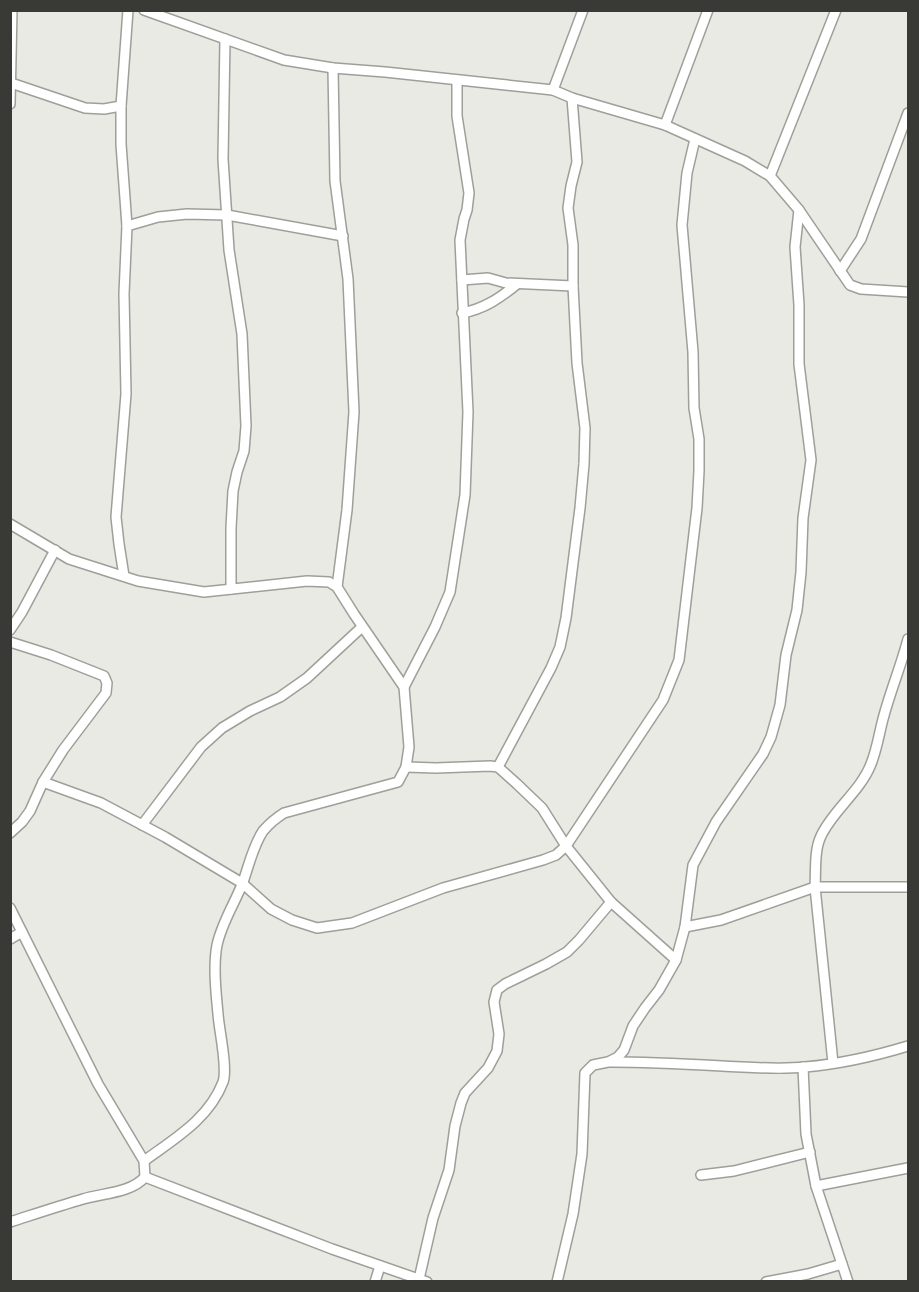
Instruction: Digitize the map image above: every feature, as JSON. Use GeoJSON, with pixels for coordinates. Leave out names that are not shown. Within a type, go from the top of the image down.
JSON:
{"type":"FeatureCollection","features":[{"type":"Feature","properties":{"kind":"street"},"geometry":{"type":"LineString","coordinates":[[10,104],[12,10]]}},
{"type":"Feature","properties":{"kind":"street"},"geometry":{"type":"LineString","coordinates":[[124,576],[116,517],[126,394],[124,294],[127,226],[121,144],[121,106],[128,10]]}},
{"type":"Feature","properties":{"kind":"street"},"geometry":{"type":"LineString","coordinates":[[144,10],[284,60],[333,68],[553,90],[572,98],[665,125],[746,161],[770,176],[800,210],[850,285],[861,290],[909,292]]}},
{"type":"Feature","properties":{"kind":"street"},"geometry":{"type":"LineString","coordinates":[[553,90],[583,10]]}},
{"type":"Feature","properties":{"kind":"street"},"geometry":{"type":"LineString","coordinates":[[665,125],[708,10]]}},
{"type":"Feature","properties":{"kind":"street"},"geometry":{"type":"LineString","coordinates":[[770,176],[836,10]]}},
{"type":"Feature","properties":{"kind":"street"},"geometry":{"type":"LineString","coordinates":[[225,39],[224,159],[227,215],[229,250],[242,334],[246,426],[244,451],[233,492],[231,589]]}},
{"type":"Feature","properties":{"kind":"street"},"geometry":{"type":"LineString","coordinates":[[333,68],[335,181],[348,279],[354,412],[348,510],[338,587]]}},
{"type":"Feature","properties":{"kind":"street"},"geometry":{"type":"LineString","coordinates":[[404,687],[450,592],[465,495],[468,412],[460,240],[470,193],[457,116],[457,80]]}},
{"type":"Feature","properties":{"kind":"street"},"geometry":{"type":"LineString","coordinates":[[11,83],[85,108],[104,109],[121,106]]}},
{"type":"Feature","properties":{"kind":"street"},"geometry":{"type":"LineString","coordinates":[[498,767],[551,668],[560,646],[566,618],[580,508],[585,428],[577,363],[573,245],[568,208],[577,162],[572,98]]}},
{"type":"Feature","properties":{"kind":"street"},"geometry":{"type":"LineString","coordinates":[[840,271],[861,239],[909,113]]}},
{"type":"Feature","properties":{"kind":"street"},"geometry":{"type":"LineString","coordinates":[[43,782],[101,803],[242,883],[271,909],[292,920],[317,928],[352,923],[443,888],[543,860],[556,855],[566,846],[663,700],[679,660],[697,508],[699,471],[699,439],[694,408],[693,352],[682,225],[687,173],[695,139]]}},
{"type":"Feature","properties":{"kind":"street"},"geometry":{"type":"LineString","coordinates":[[608,1062],[618,1057],[624,1050],[633,1026],[659,990],[676,960],[685,927],[693,865],[716,822],[763,754],[771,737],[780,705],[786,655],[797,610],[803,518],[811,460],[799,364],[799,305],[795,247],[800,210]]}},
{"type":"Feature","properties":{"kind":"street"},"geometry":{"type":"LineString","coordinates":[[127,226],[158,217],[227,215],[343,236]]}},
{"type":"Feature","properties":{"kind":"street"},"geometry":{"type":"LineString","coordinates":[[462,280],[488,278],[506,283],[573,286]]}},
{"type":"Feature","properties":{"kind":"street"},"geometry":{"type":"LineString","coordinates":[[462,313],[475,310],[498,299],[518,284]]}},
{"type":"Feature","properties":{"kind":"street"},"geometry":{"type":"LineString","coordinates":[[10,524],[69,559],[138,581],[204,592],[307,581],[329,582],[338,587],[404,687],[409,747],[406,767],[398,782],[284,813],[263,831],[252,852],[217,946],[217,1005],[224,1079],[215,1099],[194,1125],[144,1161]]}},
{"type":"Feature","properties":{"kind":"street"},"geometry":{"type":"LineString","coordinates":[[10,630],[55,550]]}},
{"type":"Feature","properties":{"kind":"street"},"geometry":{"type":"LineString","coordinates":[[142,825],[201,747],[222,728],[280,697],[307,678],[363,627]]}},
{"type":"Feature","properties":{"kind":"street"},"geometry":{"type":"LineString","coordinates":[[833,1063],[815,887],[820,837],[870,766],[909,639]]}},
{"type":"Feature","properties":{"kind":"street"},"geometry":{"type":"LineString","coordinates":[[10,642],[104,676],[107,683],[106,693],[63,750],[43,782],[30,811],[10,833]]}},
{"type":"Feature","properties":{"kind":"street"},"geometry":{"type":"LineString","coordinates":[[406,767],[490,765],[498,767],[518,783],[542,808],[566,846],[611,902],[676,960]]}},
{"type":"Feature","properties":{"kind":"street"},"geometry":{"type":"LineString","coordinates":[[685,927],[721,920],[815,887],[909,887]]}},
{"type":"Feature","properties":{"kind":"street"},"geometry":{"type":"LineString","coordinates":[[145,1177],[332,1250],[423,1280],[433,1218],[449,1170],[455,1126],[461,1103],[465,1093],[488,1068],[497,1052],[499,1034],[494,1002],[497,990],[567,952],[611,902]]}},
{"type":"Feature","properties":{"kind":"street"},"geometry":{"type":"LineString","coordinates":[[10,908],[98,1084],[144,1161],[145,1177],[139,1184],[85,1198],[10,1222]]}},
{"type":"Feature","properties":{"kind":"street"},"geometry":{"type":"LineString","coordinates":[[10,939],[22,932]]}},
{"type":"Feature","properties":{"kind":"street"},"geometry":{"type":"LineString","coordinates":[[557,1281],[573,1214],[582,1154],[585,1073],[593,1065],[608,1062],[768,1068],[803,1067],[833,1063],[909,1046]]}},
{"type":"Feature","properties":{"kind":"street"},"geometry":{"type":"LineString","coordinates":[[803,1067],[806,1134],[816,1186],[848,1281]]}},
{"type":"Feature","properties":{"kind":"street"},"geometry":{"type":"LineString","coordinates":[[701,1175],[734,1171],[810,1152]]}},
{"type":"Feature","properties":{"kind":"street"},"geometry":{"type":"LineString","coordinates":[[816,1186],[909,1168]]}},
{"type":"Feature","properties":{"kind":"street"},"geometry":{"type":"LineString","coordinates":[[766,1281],[808,1274],[842,1264]]}},
{"type":"Feature","properties":{"kind":"street"},"geometry":{"type":"LineString","coordinates":[[375,1281],[380,1266]]}}]}
